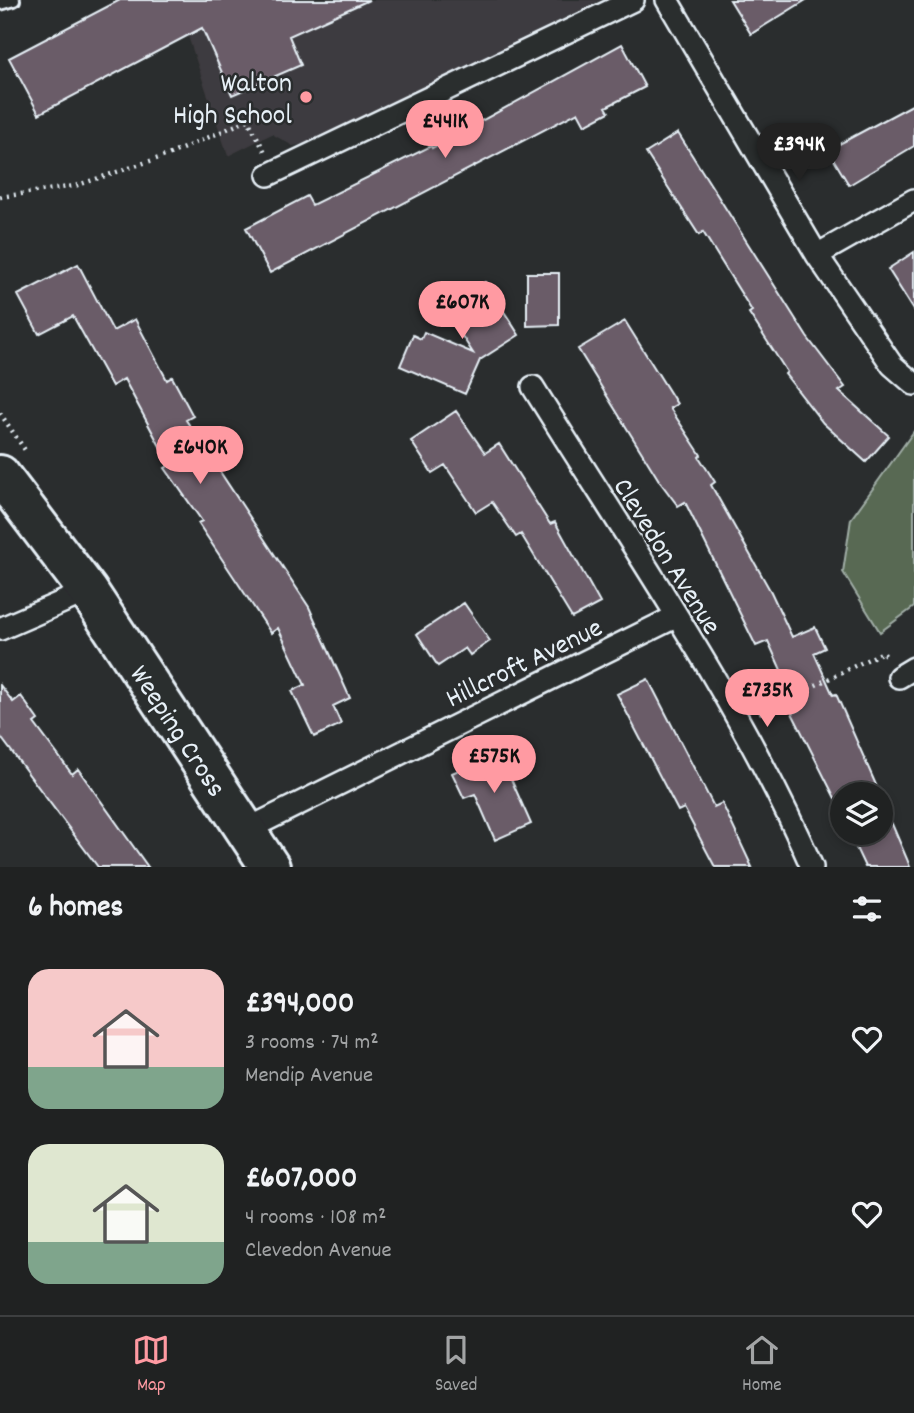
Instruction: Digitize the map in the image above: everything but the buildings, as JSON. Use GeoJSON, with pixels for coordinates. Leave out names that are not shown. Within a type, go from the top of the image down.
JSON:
{"type":"FeatureCollection","features":[{"type":"Feature","properties":{"kind":"highway","name":"Weeping Cross"},"geometry":{"type":"LineString","coordinates":[[0,475],[88,591],[270,867]]}},
{"type":"Feature","properties":{"kind":"street"},"geometry":{"type":"LineString","coordinates":[[272,173],[634,0]]}},
{"type":"Feature","properties":{"kind":"street"},"geometry":{"type":"LineString","coordinates":[[667,0],[817,255],[892,365],[914,384]]}},
{"type":"Feature","properties":{"kind":"street"},"geometry":{"type":"LineString","coordinates":[[817,255],[914,200]]}},
{"type":"Feature","properties":{"kind":"street","name":"Clevedon Avenue"},"geometry":{"type":"LineString","coordinates":[[533,387],[740,723],[790,816],[812,867]]}},
{"type":"Feature","properties":{"kind":"street"},"geometry":{"type":"LineString","coordinates":[[0,629],[88,591]]}},
{"type":"Feature","properties":{"kind":"street","name":"Hillcroft Avenue"},"geometry":{"type":"LineString","coordinates":[[246,830],[674,617]]}},
{"type":"Feature","properties":{"kind":"lane"},"geometry":{"type":"LineString","coordinates":[[0,4],[14,0]]}},
{"type":"Feature","properties":{"kind":"path"},"geometry":{"type":"LineString","coordinates":[[0,197],[75,186],[168,155],[248,120],[272,173]]}},
{"type":"Feature","properties":{"kind":"path"},"geometry":{"type":"LineString","coordinates":[[740,723],[883,652],[907,672]]}},
{"type":"Feature","properties":{"kind":"shaded area","name":"Walton High School"},"geometry":{"type":"Polygon","coordinates":[[[176,0],[601,0],[314,142],[293,146],[272,134],[228,156],[176,0]]]}},
{"type":"Feature","properties":{"kind":"green space"},"geometry":{"type":"Polygon","coordinates":[[[914,431],[914,607],[880,632],[843,572],[851,519],[914,431]]]}},
{"type":"Feature","properties":{"kind":"place","name":"Walton High School"},"geometry":{"type":"Point","coordinates":[306,97]}}]}
